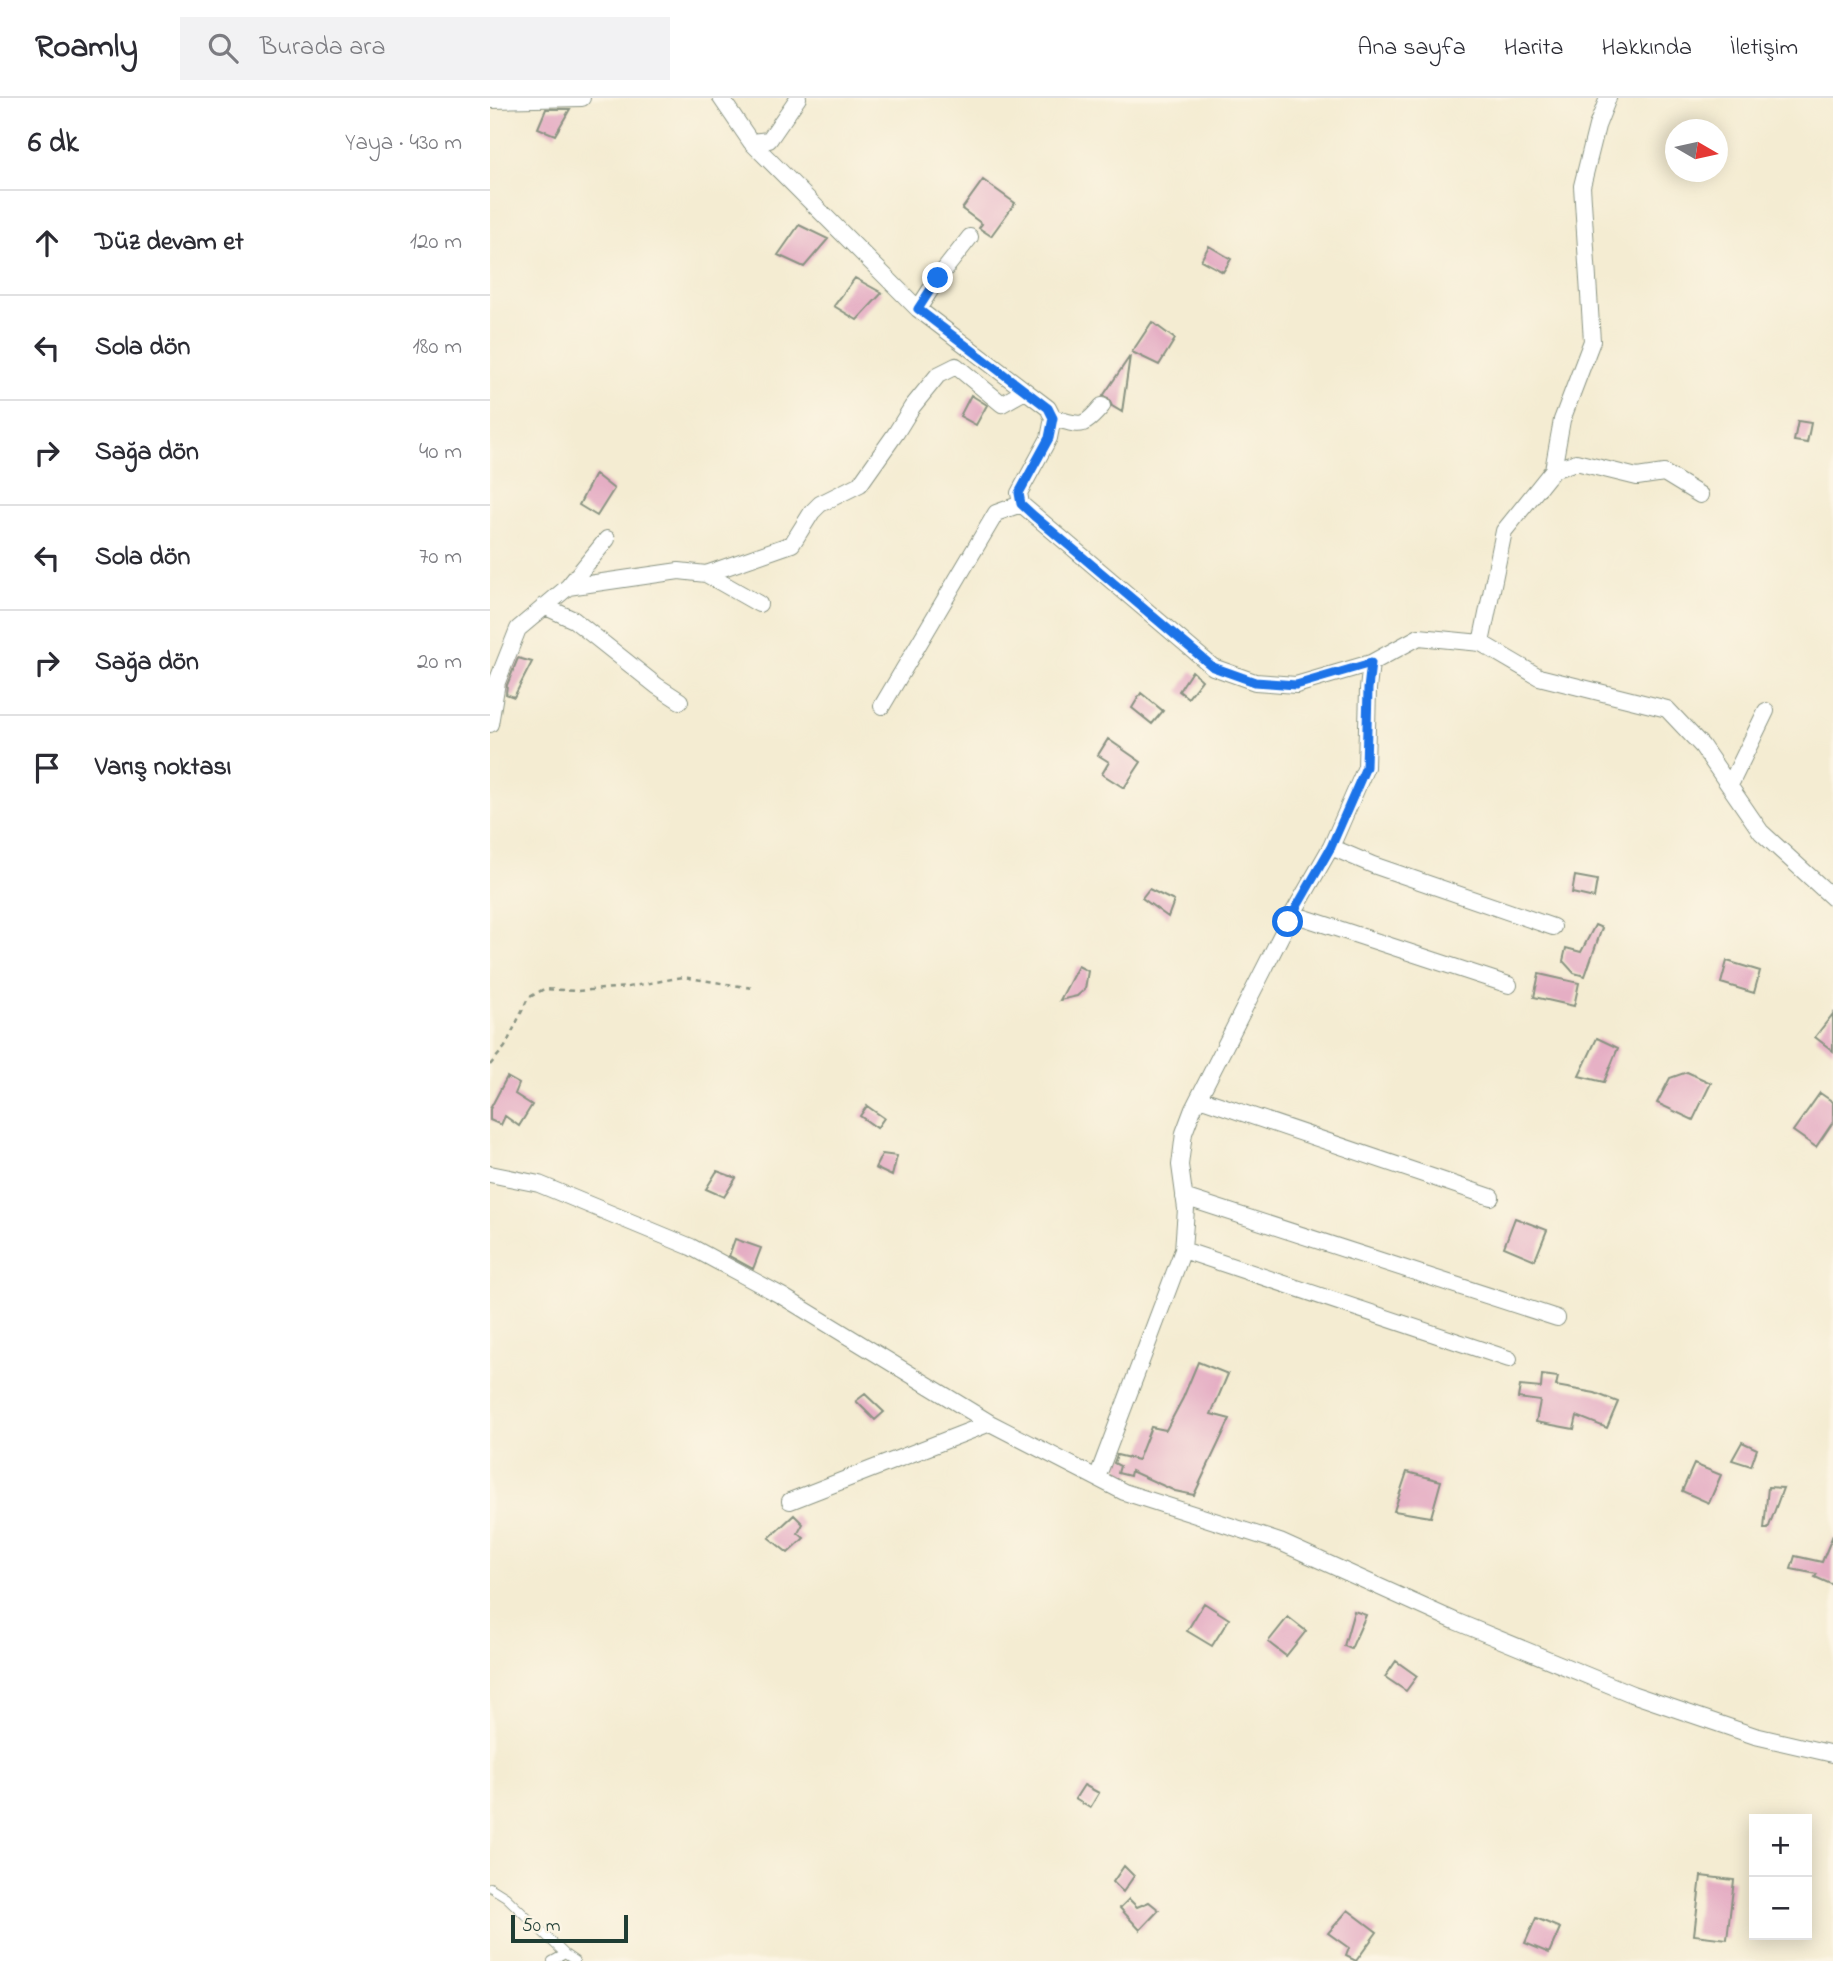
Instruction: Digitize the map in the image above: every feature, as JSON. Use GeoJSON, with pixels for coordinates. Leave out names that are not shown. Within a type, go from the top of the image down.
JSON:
{"type":"FeatureCollection","features":[{"type":"Feature","properties":{"kind":"street"},"geometry":{"type":"LineString","coordinates":[[490,100],[582,98]]}},
{"type":"Feature","properties":{"kind":"street"},"geometry":{"type":"LineString","coordinates":[[721,98],[751,142],[918,309],[1048,408],[1053,418],[1049,438],[1019,493],[1021,504],[1213,667],[1255,682],[1296,685],[1371,663],[1419,637],[1481,643],[1539,677],[1667,709],[1702,746],[1761,832],[1833,898]]}},
{"type":"Feature","properties":{"kind":"street"},"geometry":{"type":"LineString","coordinates":[[751,142],[769,140],[797,98]]}},
{"type":"Feature","properties":{"kind":"street"},"geometry":{"type":"LineString","coordinates":[[1481,643],[1504,531],[1553,470],[1562,421],[1591,341],[1582,186],[1597,126],[1608,98]]}},
{"type":"Feature","properties":{"kind":"street"},"geometry":{"type":"LineString","coordinates":[[918,309],[970,237]]}},
{"type":"Feature","properties":{"kind":"street"},"geometry":{"type":"LineString","coordinates":[[706,574],[792,544],[820,504],[860,484],[912,407],[938,375],[956,366],[1003,404],[1025,391]]}},
{"type":"Feature","properties":{"kind":"street"},"geometry":{"type":"LineString","coordinates":[[1053,418],[1077,424],[1088,422],[1102,406]]}},
{"type":"Feature","properties":{"kind":"street"},"geometry":{"type":"LineString","coordinates":[[1553,470],[1576,462],[1637,477],[1664,473],[1700,495]]}},
{"type":"Feature","properties":{"kind":"street"},"geometry":{"type":"LineString","coordinates":[[882,706],[996,513],[1021,504]]}},
{"type":"Feature","properties":{"kind":"street"},"geometry":{"type":"LineString","coordinates":[[490,724],[497,682],[518,629],[568,587],[607,539]]}},
{"type":"Feature","properties":{"kind":"street"},"geometry":{"type":"LineString","coordinates":[[568,587],[679,571],[706,574],[759,604]]}},
{"type":"Feature","properties":{"kind":"street"},"geometry":{"type":"LineString","coordinates":[[544,606],[574,620],[680,701]]}},
{"type":"Feature","properties":{"kind":"street"},"geometry":{"type":"LineString","coordinates":[[1097,1478],[1183,1250],[1186,1209],[1180,1166],[1184,1133],[1199,1098],[1293,914],[1331,847],[1366,767],[1371,663]]}},
{"type":"Feature","properties":{"kind":"street"},"geometry":{"type":"LineString","coordinates":[[1730,785],[1766,711]]}},
{"type":"Feature","properties":{"kind":"street"},"geometry":{"type":"LineString","coordinates":[[1331,847],[1373,865],[1553,928]]}},
{"type":"Feature","properties":{"kind":"street"},"geometry":{"type":"LineString","coordinates":[[1293,914],[1508,985]]}},
{"type":"Feature","properties":{"kind":"street"},"geometry":{"type":"LineString","coordinates":[[1199,1098],[1491,1198]]}},
{"type":"Feature","properties":{"kind":"street"},"geometry":{"type":"LineString","coordinates":[[490,1174],[539,1184],[691,1247],[782,1296],[990,1423],[1124,1492],[1280,1542],[1455,1621],[1632,1694],[1755,1736],[1833,1754]]}},
{"type":"Feature","properties":{"kind":"street"},"geometry":{"type":"LineString","coordinates":[[1184,1197],[1557,1318]]}},
{"type":"Feature","properties":{"kind":"street"},"geometry":{"type":"LineString","coordinates":[[1183,1250],[1509,1359]]}},
{"type":"Feature","properties":{"kind":"street"},"geometry":{"type":"LineString","coordinates":[[790,1501],[990,1423]]}},
{"type":"Feature","properties":{"kind":"lane"},"geometry":{"type":"LineString","coordinates":[[490,1886],[575,1961]]}},
{"type":"Feature","properties":{"kind":"lane"},"geometry":{"type":"LineString","coordinates":[[552,1961],[565,1954]]}},
{"type":"Feature","properties":{"kind":"path"},"geometry":{"type":"LineString","coordinates":[[490,1065],[505,1047],[528,998],[544,989],[578,991],[628,987],[683,977],[752,988]]}},
{"type":"Feature","properties":{"kind":"building"},"geometry":{"type":"Polygon","coordinates":[[[546,109],[570,109],[555,135],[538,128],[546,109]]]}},
{"type":"Feature","properties":{"kind":"building"},"geometry":{"type":"Polygon","coordinates":[[[983,180],[1015,203],[991,236],[979,228],[982,224],[962,209],[983,180]]]}},
{"type":"Feature","properties":{"kind":"building"},"geometry":{"type":"Polygon","coordinates":[[[799,225],[828,239],[804,267],[778,255],[799,225]]]}},
{"type":"Feature","properties":{"kind":"building"},"geometry":{"type":"Polygon","coordinates":[[[1209,246],[1231,259],[1223,272],[1201,260],[1209,246]]]}},
{"type":"Feature","properties":{"kind":"building"},"geometry":{"type":"Polygon","coordinates":[[[855,278],[882,293],[857,320],[834,306],[855,278]]]}},
{"type":"Feature","properties":{"kind":"building"},"geometry":{"type":"Polygon","coordinates":[[[1152,322],[1175,339],[1159,365],[1132,352],[1152,322]]]}},
{"type":"Feature","properties":{"kind":"building"},"geometry":{"type":"Polygon","coordinates":[[[1130,356],[1122,412],[1103,396],[1130,356]]]}},
{"type":"Feature","properties":{"kind":"building"},"geometry":{"type":"Polygon","coordinates":[[[971,395],[987,405],[976,425],[960,416],[971,395]]]}},
{"type":"Feature","properties":{"kind":"building"},"geometry":{"type":"Polygon","coordinates":[[[1798,421],[1811,423],[1807,443],[1794,441],[1798,421]]]}},
{"type":"Feature","properties":{"kind":"building"},"geometry":{"type":"Polygon","coordinates":[[[595,474],[614,489],[597,516],[579,505],[595,474]]]}},
{"type":"Feature","properties":{"kind":"building"},"geometry":{"type":"Polygon","coordinates":[[[518,658],[532,662],[514,697],[506,694],[518,658]]]}},
{"type":"Feature","properties":{"kind":"building"},"geometry":{"type":"Polygon","coordinates":[[[1192,671],[1202,680],[1188,698],[1179,691],[1192,671]]]}},
{"type":"Feature","properties":{"kind":"building"},"geometry":{"type":"Polygon","coordinates":[[[1141,693],[1163,711],[1152,724],[1132,708],[1141,693]]]}},
{"type":"Feature","properties":{"kind":"building"},"geometry":{"type":"Polygon","coordinates":[[[1108,739],[1141,762],[1124,788],[1102,774],[1109,762],[1098,755],[1108,739]]]}},
{"type":"Feature","properties":{"kind":"building"},"geometry":{"type":"Polygon","coordinates":[[[1575,876],[1597,880],[1594,898],[1572,893],[1575,876]]]}},
{"type":"Feature","properties":{"kind":"building"},"geometry":{"type":"Polygon","coordinates":[[[1149,889],[1174,901],[1168,917],[1142,898],[1149,889]]]}},
{"type":"Feature","properties":{"kind":"building"},"geometry":{"type":"Polygon","coordinates":[[[1595,925],[1602,928],[1585,976],[1574,973],[1563,961],[1566,948],[1581,952],[1595,925]]]}},
{"type":"Feature","properties":{"kind":"building"},"geometry":{"type":"Polygon","coordinates":[[[1727,961],[1760,971],[1754,993],[1721,983],[1727,961]]]}},
{"type":"Feature","properties":{"kind":"building"},"geometry":{"type":"Polygon","coordinates":[[[1078,966],[1088,971],[1085,989],[1077,996],[1060,1000],[1078,966]]]}},
{"type":"Feature","properties":{"kind":"building"},"geometry":{"type":"Polygon","coordinates":[[[1539,974],[1579,983],[1574,1006],[1534,997],[1539,974]]]}},
{"type":"Feature","properties":{"kind":"building"},"geometry":{"type":"Polygon","coordinates":[[[1833,1014],[1833,1051],[1815,1037],[1833,1014]]]}},
{"type":"Feature","properties":{"kind":"building"},"geometry":{"type":"Polygon","coordinates":[[[1597,1038],[1618,1048],[1604,1082],[1579,1076],[1597,1038]]]}},
{"type":"Feature","properties":{"kind":"building"},"geometry":{"type":"Polygon","coordinates":[[[1687,1072],[1711,1083],[1693,1120],[1657,1103],[1670,1078],[1687,1072]]]}},
{"type":"Feature","properties":{"kind":"building"},"geometry":{"type":"Polygon","coordinates":[[[507,1077],[519,1084],[515,1094],[532,1105],[519,1126],[505,1116],[501,1125],[490,1120],[490,1109],[507,1077]]]}},
{"type":"Feature","properties":{"kind":"building"},"geometry":{"type":"Polygon","coordinates":[[[1820,1093],[1833,1102],[1833,1122],[1816,1147],[1793,1131],[1820,1093]]]}},
{"type":"Feature","properties":{"kind":"building"},"geometry":{"type":"Polygon","coordinates":[[[867,1106],[884,1118],[877,1128],[860,1116],[867,1106]]]}},
{"type":"Feature","properties":{"kind":"building"},"geometry":{"type":"Polygon","coordinates":[[[882,1154],[897,1156],[892,1176],[875,1168],[882,1154]]]}},
{"type":"Feature","properties":{"kind":"building"},"geometry":{"type":"Polygon","coordinates":[[[717,1171],[736,1178],[724,1197],[706,1189],[717,1171]]]}},
{"type":"Feature","properties":{"kind":"building"},"geometry":{"type":"Polygon","coordinates":[[[1515,1218],[1547,1230],[1535,1260],[1504,1247],[1515,1218]]]}},
{"type":"Feature","properties":{"kind":"building"},"geometry":{"type":"Polygon","coordinates":[[[735,1239],[761,1248],[753,1269],[729,1256],[735,1239]]]}},
{"type":"Feature","properties":{"kind":"building"},"geometry":{"type":"Polygon","coordinates":[[[1198,1362],[1228,1374],[1211,1414],[1230,1419],[1194,1495],[1175,1491],[1131,1471],[1130,1476],[1118,1473],[1120,1466],[1114,1463],[1117,1455],[1138,1460],[1151,1427],[1166,1430],[1198,1362]]]}},
{"type":"Feature","properties":{"kind":"building"},"geometry":{"type":"Polygon","coordinates":[[[1542,1375],[1558,1377],[1556,1386],[1595,1393],[1618,1402],[1607,1428],[1577,1416],[1574,1429],[1536,1422],[1540,1401],[1518,1398],[1520,1386],[1541,1388],[1542,1375]]]}},
{"type":"Feature","properties":{"kind":"building"},"geometry":{"type":"Polygon","coordinates":[[[865,1394],[884,1412],[875,1420],[856,1401],[865,1394]]]}},
{"type":"Feature","properties":{"kind":"building"},"geometry":{"type":"Polygon","coordinates":[[[1742,1442],[1757,1449],[1751,1466],[1732,1460],[1742,1442]]]}},
{"type":"Feature","properties":{"kind":"building"},"geometry":{"type":"Polygon","coordinates":[[[1694,1464],[1721,1475],[1709,1503],[1682,1491],[1694,1464]]]}},
{"type":"Feature","properties":{"kind":"building"},"geometry":{"type":"Polygon","coordinates":[[[1407,1472],[1441,1481],[1431,1517],[1394,1511],[1407,1472]]]}},
{"type":"Feature","properties":{"kind":"building"},"geometry":{"type":"Polygon","coordinates":[[[1768,1487],[1783,1488],[1768,1529],[1764,1529],[1768,1487]]]}},
{"type":"Feature","properties":{"kind":"building"},"geometry":{"type":"Polygon","coordinates":[[[794,1515],[803,1524],[798,1533],[804,1538],[788,1553],[769,1538],[794,1515]]]}},
{"type":"Feature","properties":{"kind":"building"},"geometry":{"type":"Polygon","coordinates":[[[1833,1535],[1833,1585],[1815,1577],[1817,1574],[1791,1569],[1795,1556],[1822,1562],[1833,1535]]]}},
{"type":"Feature","properties":{"kind":"building"},"geometry":{"type":"Polygon","coordinates":[[[1204,1603],[1229,1619],[1212,1646],[1187,1631],[1204,1603]]]}},
{"type":"Feature","properties":{"kind":"building"},"geometry":{"type":"Polygon","coordinates":[[[1354,1611],[1366,1615],[1351,1649],[1344,1646],[1354,1611]]]}},
{"type":"Feature","properties":{"kind":"building"},"geometry":{"type":"Polygon","coordinates":[[[1288,1617],[1306,1631],[1286,1656],[1268,1642],[1288,1617]]]}},
{"type":"Feature","properties":{"kind":"building"},"geometry":{"type":"Polygon","coordinates":[[[1396,1661],[1417,1676],[1406,1691],[1385,1677],[1396,1661]]]}},
{"type":"Feature","properties":{"kind":"building"},"geometry":{"type":"Polygon","coordinates":[[[1084,1785],[1099,1793],[1090,1808],[1075,1799],[1084,1785]]]}},
{"type":"Feature","properties":{"kind":"building"},"geometry":{"type":"Polygon","coordinates":[[[1124,1866],[1134,1876],[1123,1892],[1113,1882],[1124,1866]]]}},
{"type":"Feature","properties":{"kind":"building"},"geometry":{"type":"Polygon","coordinates":[[[1701,1876],[1734,1880],[1727,1939],[1694,1935],[1701,1876]]]}},
{"type":"Feature","properties":{"kind":"building"},"geometry":{"type":"Polygon","coordinates":[[[1129,1899],[1137,1907],[1149,1902],[1159,1910],[1140,1930],[1120,1908],[1129,1899]]]}},
{"type":"Feature","properties":{"kind":"building"},"geometry":{"type":"Polygon","coordinates":[[[1348,1910],[1377,1932],[1356,1961],[1346,1956],[1349,1948],[1328,1933],[1348,1910]]]}},
{"type":"Feature","properties":{"kind":"building"},"geometry":{"type":"Polygon","coordinates":[[[1536,1918],[1560,1928],[1549,1953],[1525,1943],[1536,1918]]]}},
{"type":"Feature","properties":{"kind":"route"},"geometry":{"type":"LineString","coordinates":[[938,278],[918,309],[1048,408],[1053,418],[1049,438],[1019,493],[1021,504],[1034,516],[1213,667],[1255,682],[1296,685],[1371,663],[1366,767],[1331,847],[1288,922]]}}]}
